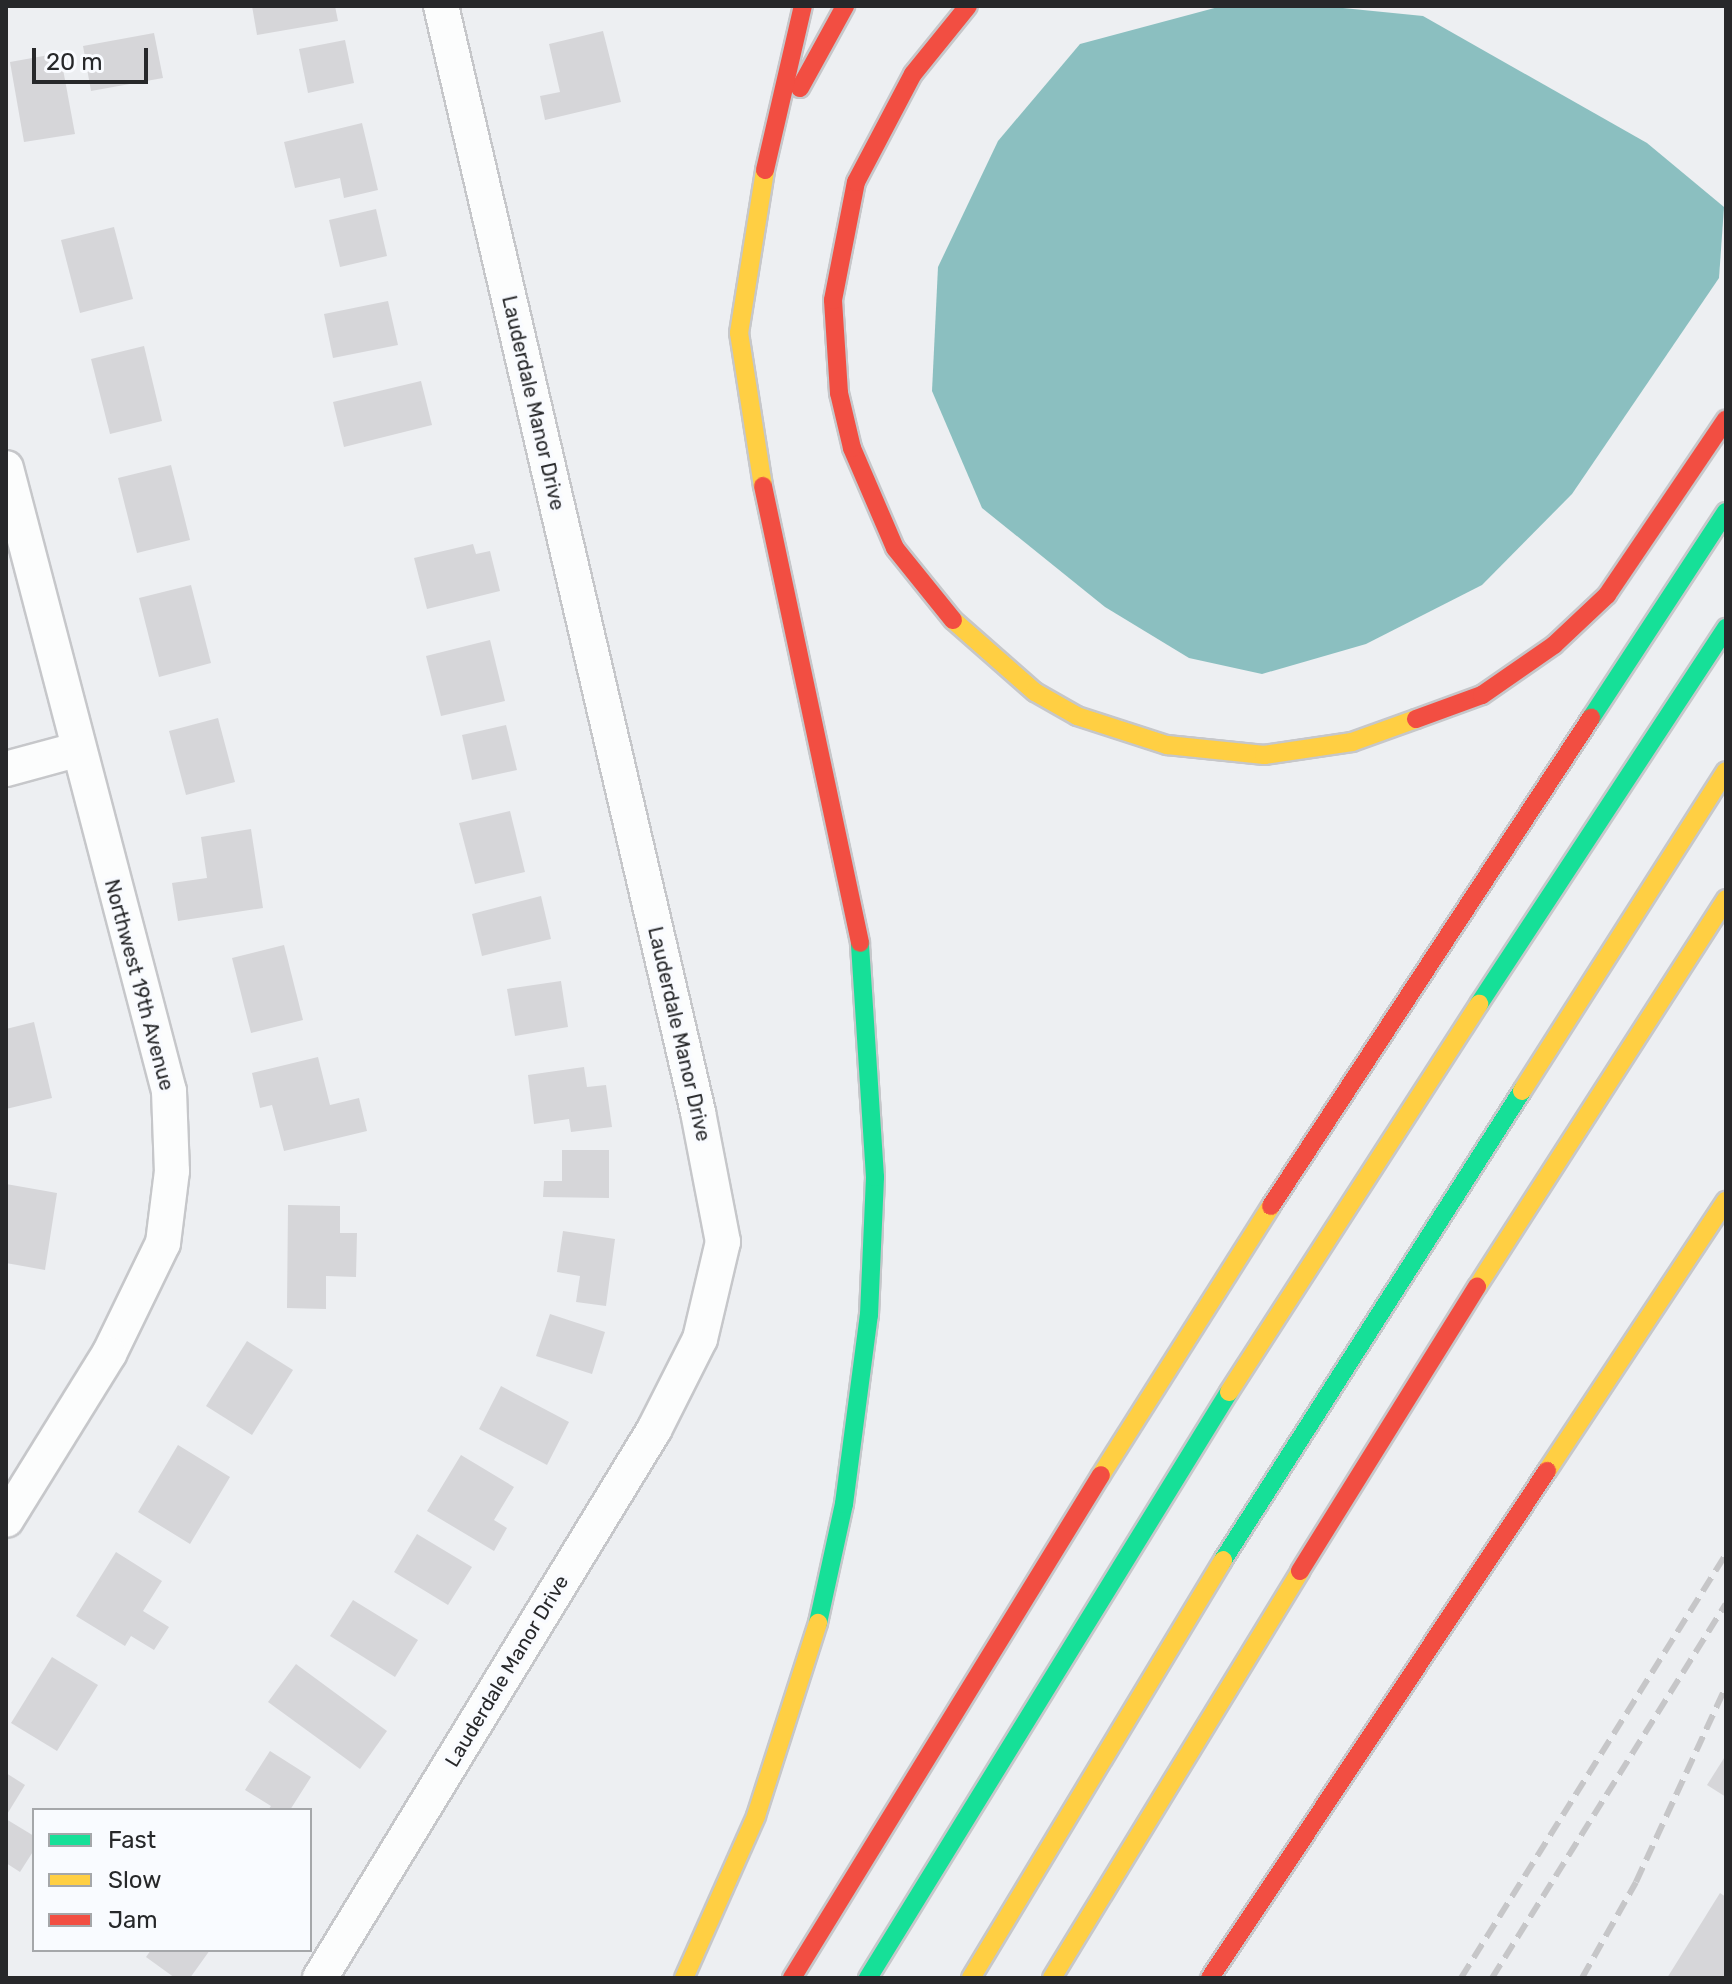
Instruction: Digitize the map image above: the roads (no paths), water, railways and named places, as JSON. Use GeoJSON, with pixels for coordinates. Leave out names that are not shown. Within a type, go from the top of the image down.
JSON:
{"type":"FeatureCollection","features":[{"type":"Feature","properties":{"kind":"highway"},"geometry":{"type":"LineString","coordinates":[[684,1978],[756,1816],[815,1635],[853,1448],[871,1275],[873,1102],[861,950],[743,383],[743,281],[803,6]]}},
{"type":"Feature","properties":{"kind":"highway"},"geometry":{"type":"LineString","coordinates":[[773,140],[845,6]]}},
{"type":"Feature","properties":{"kind":"highway"},"geometry":{"type":"LineString","coordinates":[[968,6],[904,87],[856,182],[833,300],[839,393],[856,461],[895,548],[964,634],[1035,692],[1077,716],[1167,745],[1264,755],[1352,742],[1482,695],[1554,645],[1607,595],[1726,419]]}},
{"type":"Feature","properties":{"kind":"highway"},"geometry":{"type":"LineString","coordinates":[[792,1978],[1190,1330],[1726,512]]}},
{"type":"Feature","properties":{"kind":"highway"},"geometry":{"type":"LineString","coordinates":[[868,1978],[1327,1234],[1726,628]]}},
{"type":"Feature","properties":{"kind":"highway"},"geometry":{"type":"LineString","coordinates":[[971,1978],[1237,1538],[1726,771]]}},
{"type":"Feature","properties":{"kind":"highway"},"geometry":{"type":"LineString","coordinates":[[1052,1978],[1396,1413],[1726,899]]}},
{"type":"Feature","properties":{"kind":"highway"},"geometry":{"type":"LineString","coordinates":[[1210,1978],[1726,1201]]}},
{"type":"Feature","properties":{"kind":"street","name":"Lauderdale Manor Drive"},"geometry":{"type":"LineString","coordinates":[[320,1978],[654,1430],[700,1339],[723,1242],[698,1112],[441,6]]}},
{"type":"Feature","properties":{"kind":"street","name":"Northwest 19th Avenue"},"geometry":{"type":"LineString","coordinates":[[6,468],[76,750],[169,1091],[172,1171],[163,1243],[109,1354],[6,1520]]}},
{"type":"Feature","properties":{"kind":"street"},"geometry":{"type":"LineString","coordinates":[[6,769],[76,750]]}},
{"type":"Feature","properties":{"kind":"water"},"geometry":{"type":"Polygon","coordinates":[[[1222,6],[1323,6],[1423,16],[1647,143],[1724,207],[1719,278],[1572,494],[1482,585],[1366,644],[1262,674],[1189,658],[1105,607],[982,508],[932,391],[938,267],[998,141],[1080,44],[1222,6]]]}},
{"type":"Feature","properties":{"kind":"railway"},"geometry":{"type":"LineString","coordinates":[[1461,1978],[1726,1554]]}},
{"type":"Feature","properties":{"kind":"railway"},"geometry":{"type":"LineString","coordinates":[[1492,1978],[1726,1604]]}},
{"type":"Feature","properties":{"kind":"railway"},"geometry":{"type":"LineString","coordinates":[[1582,1978],[1636,1882],[1726,1686]]}}]}
